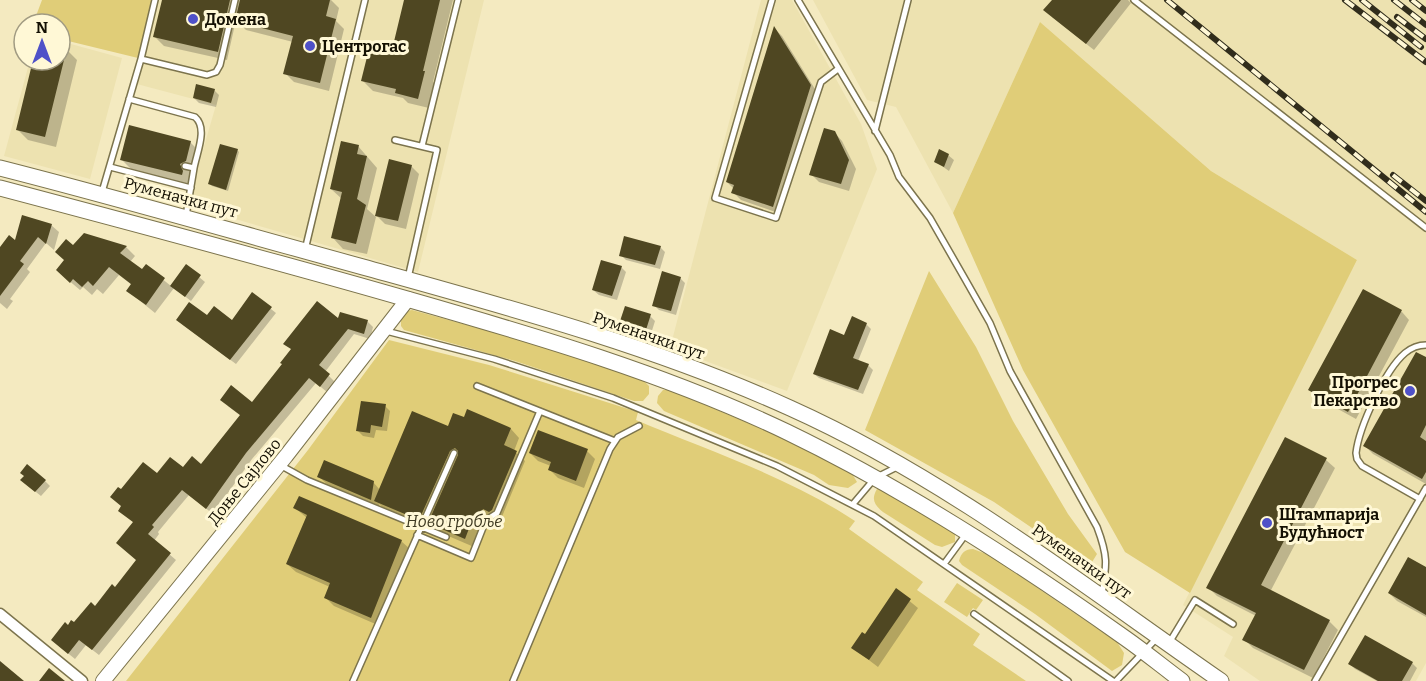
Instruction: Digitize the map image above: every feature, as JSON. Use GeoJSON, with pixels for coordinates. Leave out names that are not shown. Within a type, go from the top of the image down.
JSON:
{"type":"FeatureCollection","features":[{"type":"Feature","properties":{"kind":"main road","name":"Руменачки пут"},"geometry":{"type":"LineString","coordinates":[[0,168],[185,217],[554,322],[668,358],[791,408],[901,465],[997,524],[1221,681]]}},
{"type":"Feature","properties":{"kind":"main road"},"geometry":{"type":"LineString","coordinates":[[0,188],[302,268],[539,337],[650,375],[746,413],[836,456],[967,533],[1082,609],[1182,681]]}},
{"type":"Feature","properties":{"kind":"street","name":"Доње Сајлово"},"geometry":{"type":"LineString","coordinates":[[103,681],[279,464],[408,299]]}},
{"type":"Feature","properties":{"kind":"street"},"geometry":{"type":"LineString","coordinates":[[0,614],[82,681]]}},
{"type":"Feature","properties":{"kind":"lane"},"geometry":{"type":"LineString","coordinates":[[102,194],[141,59],[155,0]]}},
{"type":"Feature","properties":{"kind":"lane"},"geometry":{"type":"LineString","coordinates":[[141,59],[207,75],[216,72],[220,65],[235,0]]}},
{"type":"Feature","properties":{"kind":"lane"},"geometry":{"type":"LineString","coordinates":[[305,251],[364,0]]}},
{"type":"Feature","properties":{"kind":"lane"},"geometry":{"type":"LineString","coordinates":[[422,146],[458,0]]}},
{"type":"Feature","properties":{"kind":"lane"},"geometry":{"type":"LineString","coordinates":[[772,0],[716,198],[776,219],[822,82],[838,69]]}},
{"type":"Feature","properties":{"kind":"lane"},"geometry":{"type":"LineString","coordinates":[[798,0],[890,154],[899,177],[930,218],[966,279],[990,323],[1010,370],[1097,527],[1106,552],[1106,569],[1101,597]]}},
{"type":"Feature","properties":{"kind":"lane"},"geometry":{"type":"LineString","coordinates":[[875,131],[908,0]]}},
{"type":"Feature","properties":{"kind":"lane"},"geometry":{"type":"LineString","coordinates":[[1134,0],[1426,228]]}},
{"type":"Feature","properties":{"kind":"lane"},"geometry":{"type":"LineString","coordinates":[[129,99],[195,117],[200,122],[202,129],[185,217]]}},
{"type":"Feature","properties":{"kind":"lane"},"geometry":{"type":"LineString","coordinates":[[395,140],[437,150],[407,279]]}},
{"type":"Feature","properties":{"kind":"lane"},"geometry":{"type":"LineString","coordinates":[[115,149],[123,151]]}},
{"type":"Feature","properties":{"kind":"lane"},"geometry":{"type":"LineString","coordinates":[[185,166],[194,168]]}},
{"type":"Feature","properties":{"kind":"lane"},"geometry":{"type":"LineString","coordinates":[[110,167],[190,188]]}},
{"type":"Feature","properties":{"kind":"lane"},"geometry":{"type":"LineString","coordinates":[[385,330],[494,359],[613,398],[777,466],[853,504],[1115,681],[1144,653],[1163,641],[1195,600],[1233,624]]}},
{"type":"Feature","properties":{"kind":"lane"},"geometry":{"type":"LineString","coordinates":[[1420,499],[1362,466],[1356,453],[1366,416],[1381,387],[1406,352],[1426,345]]}},
{"type":"Feature","properties":{"kind":"lane"},"geometry":{"type":"LineString","coordinates":[[477,386],[615,441]]}},
{"type":"Feature","properties":{"kind":"lane"},"geometry":{"type":"LineString","coordinates":[[417,536],[471,558],[486,520],[497,513],[540,411]]}},
{"type":"Feature","properties":{"kind":"lane"},"geometry":{"type":"LineString","coordinates":[[513,681],[615,441],[618,437],[639,426]]}},
{"type":"Feature","properties":{"kind":"lane"},"geometry":{"type":"LineString","coordinates":[[353,681],[454,453]]}},
{"type":"Feature","properties":{"kind":"lane"},"geometry":{"type":"LineString","coordinates":[[279,464],[307,480],[446,537]]}},
{"type":"Feature","properties":{"kind":"lane"},"geometry":{"type":"LineString","coordinates":[[853,504],[875,478],[901,465]]}},
{"type":"Feature","properties":{"kind":"lane"},"geometry":{"type":"LineString","coordinates":[[1317,680],[1426,488]]}},
{"type":"Feature","properties":{"kind":"lane"},"geometry":{"type":"LineString","coordinates":[[944,564],[967,533]]}},
{"type":"Feature","properties":{"kind":"lane"},"geometry":{"type":"LineString","coordinates":[[974,614],[1068,681]]}},
{"type":"Feature","properties":{"kind":"shaded area"},"geometry":{"type":"Polygon","coordinates":[[[152,0],[484,0],[418,272],[187,205],[216,105],[133,83],[152,0]]]}},
{"type":"Feature","properties":{"kind":"shaded area"},"geometry":{"type":"Polygon","coordinates":[[[761,0],[792,0],[861,124],[877,169],[787,391],[670,348],[761,0]]]}},
{"type":"Feature","properties":{"kind":"shaded area"},"geometry":{"type":"Polygon","coordinates":[[[813,0],[1426,0],[1426,663],[1416,681],[1260,681],[1224,656],[1233,637],[1183,605],[1357,260],[1211,171],[1040,22],[953,213],[896,107],[867,100],[813,0]]]}},
{"type":"Feature","properties":{"kind":"shaded area"},"geometry":{"type":"Polygon","coordinates":[[[72,44],[122,58],[90,179],[4,156],[27,72],[72,72],[72,44]]]}},
{"type":"Feature","properties":{"kind":"green space"},"geometry":{"type":"Polygon","coordinates":[[[42,0],[152,0],[138,58],[72,42],[72,12],[38,12],[42,0]]]}},
{"type":"Feature","properties":{"kind":"green space"},"geometry":{"type":"Polygon","coordinates":[[[1040,22],[1211,171],[1357,260],[1190,593],[1125,552],[1023,370],[953,213],[1040,22]]]}},
{"type":"Feature","properties":{"kind":"green space"},"geometry":{"type":"Polygon","coordinates":[[[929,271],[976,347],[1013,421],[1068,514],[1097,554],[1089,567],[994,502],[865,430],[929,271]]]}},
{"type":"Feature","properties":{"kind":"green space"},"geometry":{"type":"Polygon","coordinates":[[[412,310],[605,366],[644,381],[649,386],[649,394],[643,401],[634,401],[515,361],[404,330],[401,326],[401,317],[406,311],[412,310]]]}},
{"type":"Feature","properties":{"kind":"green space","name":"Ново гробље"},"geometry":{"type":"Polygon","coordinates":[[[389,340],[489,365],[638,412],[636,420],[804,491],[855,521],[849,529],[923,582],[917,590],[980,634],[973,645],[1026,681],[126,681],[308,450],[389,340]]]}},
{"type":"Feature","properties":{"kind":"green space"},"geometry":{"type":"Polygon","coordinates":[[[663,390],[670,390],[786,439],[851,472],[857,482],[848,488],[829,485],[814,475],[664,411],[657,403],[658,396],[663,390]]]}},
{"type":"Feature","properties":{"kind":"green space"},"geometry":{"type":"Polygon","coordinates":[[[877,489],[882,489],[955,533],[955,542],[942,547],[935,545],[883,512],[874,502],[877,489]]]}},
{"type":"Feature","properties":{"kind":"green space"},"geometry":{"type":"Polygon","coordinates":[[[973,549],[989,555],[1117,642],[1124,653],[1122,665],[1112,671],[1035,614],[962,565],[959,561],[962,554],[973,549]]]}},
{"type":"Feature","properties":{"kind":"green space"},"geometry":{"type":"Polygon","coordinates":[[[957,583],[983,600],[967,617],[944,602],[957,583]]]}},
{"type":"Feature","properties":{"kind":"building","name":"Домена"},"geometry":{"type":"Polygon","coordinates":[[[162,0],[230,0],[218,52],[153,37],[162,0]]]}},
{"type":"Feature","properties":{"kind":"building","name":"Центрогас"},"geometry":{"type":"Polygon","coordinates":[[[240,0],[330,0],[326,16],[336,19],[320,83],[283,74],[293,36],[235,21],[240,0]]]}},
{"type":"Feature","properties":{"kind":"building"},"geometry":{"type":"Polygon","coordinates":[[[404,0],[440,0],[418,99],[395,93],[396,89],[361,81],[369,49],[391,54],[404,0]]]}},
{"type":"Feature","properties":{"kind":"building"},"geometry":{"type":"Polygon","coordinates":[[[1052,0],[1121,0],[1086,44],[1043,10],[1052,0]]]}},
{"type":"Feature","properties":{"kind":"building"},"geometry":{"type":"Polygon","coordinates":[[[774,26],[811,85],[773,207],[731,193],[734,185],[726,182],[774,26]]]}},
{"type":"Feature","properties":{"kind":"building"},"geometry":{"type":"Polygon","coordinates":[[[30,72],[61,72],[45,137],[16,130],[30,72]]]}},
{"type":"Feature","properties":{"kind":"building"},"geometry":{"type":"Polygon","coordinates":[[[196,84],[215,89],[211,103],[193,98],[196,84]]]}},
{"type":"Feature","properties":{"kind":"building"},"geometry":{"type":"Polygon","coordinates":[[[129,125],[191,141],[186,161],[180,164],[182,175],[120,160],[129,125]]]}},
{"type":"Feature","properties":{"kind":"building"},"geometry":{"type":"Polygon","coordinates":[[[824,128],[835,131],[849,160],[841,184],[809,175],[824,128]]]}},
{"type":"Feature","properties":{"kind":"building"},"geometry":{"type":"Polygon","coordinates":[[[341,141],[359,145],[357,154],[367,156],[357,199],[366,205],[356,244],[331,238],[342,192],[330,189],[341,141]]]}},
{"type":"Feature","properties":{"kind":"building"},"geometry":{"type":"Polygon","coordinates":[[[220,144],[238,149],[226,190],[208,184],[220,144]]]}},
{"type":"Feature","properties":{"kind":"building"},"geometry":{"type":"Polygon","coordinates":[[[939,149],[949,154],[944,167],[934,162],[939,149]]]}},
{"type":"Feature","properties":{"kind":"building"},"geometry":{"type":"Polygon","coordinates":[[[389,159],[412,165],[398,221],[375,216],[389,159]]]}},
{"type":"Feature","properties":{"kind":"building"},"geometry":{"type":"Polygon","coordinates":[[[22,215],[52,224],[46,244],[38,237],[20,261],[24,264],[0,296],[0,247],[9,235],[15,240],[22,215]]]}},
{"type":"Feature","properties":{"kind":"building"},"geometry":{"type":"Polygon","coordinates":[[[84,233],[127,246],[120,253],[142,269],[146,264],[165,278],[146,305],[126,291],[131,284],[109,267],[93,286],[88,281],[82,287],[73,279],[70,283],[56,270],[64,260],[55,252],[66,239],[73,245],[84,233]]]}},
{"type":"Feature","properties":{"kind":"building"},"geometry":{"type":"Polygon","coordinates":[[[624,236],[661,246],[655,265],[619,256],[624,236]]]}},
{"type":"Feature","properties":{"kind":"building"},"geometry":{"type":"Polygon","coordinates":[[[601,260],[622,266],[612,296],[592,290],[601,260]]]}},
{"type":"Feature","properties":{"kind":"building"},"geometry":{"type":"Polygon","coordinates":[[[186,264],[201,275],[185,297],[170,286],[186,264]]]}},
{"type":"Feature","properties":{"kind":"building"},"geometry":{"type":"Polygon","coordinates":[[[662,271],[681,277],[671,311],[652,306],[662,271]]]}},
{"type":"Feature","properties":{"kind":"building"},"geometry":{"type":"Polygon","coordinates":[[[1363,289],[1402,310],[1348,412],[1308,390],[1363,289]]]}},
{"type":"Feature","properties":{"kind":"building"},"geometry":{"type":"Polygon","coordinates":[[[252,292],[272,307],[230,360],[176,320],[189,302],[207,315],[214,306],[232,320],[252,292]]]}},
{"type":"Feature","properties":{"kind":"building"},"geometry":{"type":"Polygon","coordinates":[[[317,301],[338,318],[340,312],[368,320],[364,334],[348,329],[319,365],[330,374],[320,387],[309,378],[246,453],[206,509],[182,490],[152,525],[154,527],[148,534],[171,553],[92,650],[79,640],[68,654],[51,640],[65,622],[68,625],[71,620],[74,622],[91,602],[95,606],[112,584],[115,587],[136,560],[116,543],[133,522],[118,511],[121,506],[110,497],[118,487],[121,489],[143,462],[157,473],[170,457],[183,467],[192,456],[201,464],[240,415],[220,400],[231,385],[252,402],[291,349],[283,344],[317,301]]]}},
{"type":"Feature","properties":{"kind":"building"},"geometry":{"type":"Polygon","coordinates":[[[625,306],[651,314],[645,333],[619,324],[625,306]]]}},
{"type":"Feature","properties":{"kind":"building"},"geometry":{"type":"Polygon","coordinates":[[[852,316],[867,323],[853,358],[869,364],[858,390],[813,374],[830,329],[844,335],[852,316]]]}},
{"type":"Feature","properties":{"kind":"building","name":"Прогрес Пекарство"},"geometry":{"type":"Polygon","coordinates":[[[1416,352],[1426,357],[1426,425],[1420,437],[1426,441],[1426,472],[1422,479],[1363,446],[1416,352]]]}},
{"type":"Feature","properties":{"kind":"building"},"geometry":{"type":"Polygon","coordinates":[[[361,401],[386,404],[382,427],[371,425],[370,433],[356,431],[361,401]]]}},
{"type":"Feature","properties":{"kind":"building"},"geometry":{"type":"Polygon","coordinates":[[[467,409],[511,428],[504,445],[517,451],[492,510],[489,512],[483,509],[478,520],[473,518],[465,539],[428,523],[458,455],[455,448],[450,451],[419,520],[374,501],[412,411],[448,426],[453,413],[464,417],[467,409]]]}},
{"type":"Feature","properties":{"kind":"building"},"geometry":{"type":"Polygon","coordinates":[[[538,430],[588,449],[576,481],[548,470],[551,462],[529,453],[538,430]]]}},
{"type":"Feature","properties":{"kind":"building","name":"Штампарија Будућност"},"geometry":{"type":"Polygon","coordinates":[[[1285,437],[1327,458],[1261,585],[1330,620],[1304,670],[1242,640],[1256,613],[1206,588],[1285,437]]]}},
{"type":"Feature","properties":{"kind":"building"},"geometry":{"type":"Polygon","coordinates":[[[324,460],[374,481],[371,500],[317,477],[324,460]]]}},
{"type":"Feature","properties":{"kind":"building"},"geometry":{"type":"Polygon","coordinates":[[[27,464],[46,480],[35,492],[20,480],[24,476],[20,473],[27,464]]]}},
{"type":"Feature","properties":{"kind":"building"},"geometry":{"type":"Polygon","coordinates":[[[299,496],[402,540],[371,618],[324,598],[330,583],[286,564],[307,515],[293,508],[299,496]]]}},
{"type":"Feature","properties":{"kind":"building"},"geometry":{"type":"Polygon","coordinates":[[[1408,557],[1426,567],[1426,615],[1388,593],[1408,557]]]}},
{"type":"Feature","properties":{"kind":"building"},"geometry":{"type":"Polygon","coordinates":[[[896,588],[911,599],[869,660],[851,648],[862,632],[865,634],[896,588]]]}},
{"type":"Feature","properties":{"kind":"building"},"geometry":{"type":"Polygon","coordinates":[[[1365,635],[1413,662],[1402,681],[1378,681],[1348,664],[1365,635]]]}},
{"type":"Feature","properties":{"kind":"building"},"geometry":{"type":"Polygon","coordinates":[[[0,661],[24,681],[0,681],[0,661]]]}},
{"type":"Feature","properties":{"kind":"building"},"geometry":{"type":"Polygon","coordinates":[[[49,668],[65,681],[39,681],[49,668]]]}},
{"type":"Feature","properties":{"kind":"railway"},"geometry":{"type":"LineString","coordinates":[[1167,0],[1426,212]]}},
{"type":"Feature","properties":{"kind":"railway"},"geometry":{"type":"LineString","coordinates":[[1345,0],[1426,62]]}},
{"type":"Feature","properties":{"kind":"railway"},"geometry":{"type":"LineString","coordinates":[[1362,0],[1421,47]]}},
{"type":"Feature","properties":{"kind":"railway"},"geometry":{"type":"LineString","coordinates":[[1394,0],[1426,25]]}},
{"type":"Feature","properties":{"kind":"railway"},"geometry":{"type":"LineString","coordinates":[[1412,0],[1426,11]]}},
{"type":"Feature","properties":{"kind":"railway"},"geometry":{"type":"LineString","coordinates":[[1397,17],[1426,39]]}},
{"type":"Feature","properties":{"kind":"railway"},"geometry":{"type":"LineString","coordinates":[[1393,175],[1426,201]]}},
{"type":"Feature","properties":{"kind":"place","name":"Домена"},"geometry":{"type":"Point","coordinates":[193,19]}},
{"type":"Feature","properties":{"kind":"place","name":"Центрогас"},"geometry":{"type":"Point","coordinates":[310,46]}},
{"type":"Feature","properties":{"kind":"place","name":"Прогрес Пекарство"},"geometry":{"type":"Point","coordinates":[1410,391]}},
{"type":"Feature","properties":{"kind":"place","name":"Штампарија Будућност"},"geometry":{"type":"Point","coordinates":[1267,523]}}]}
